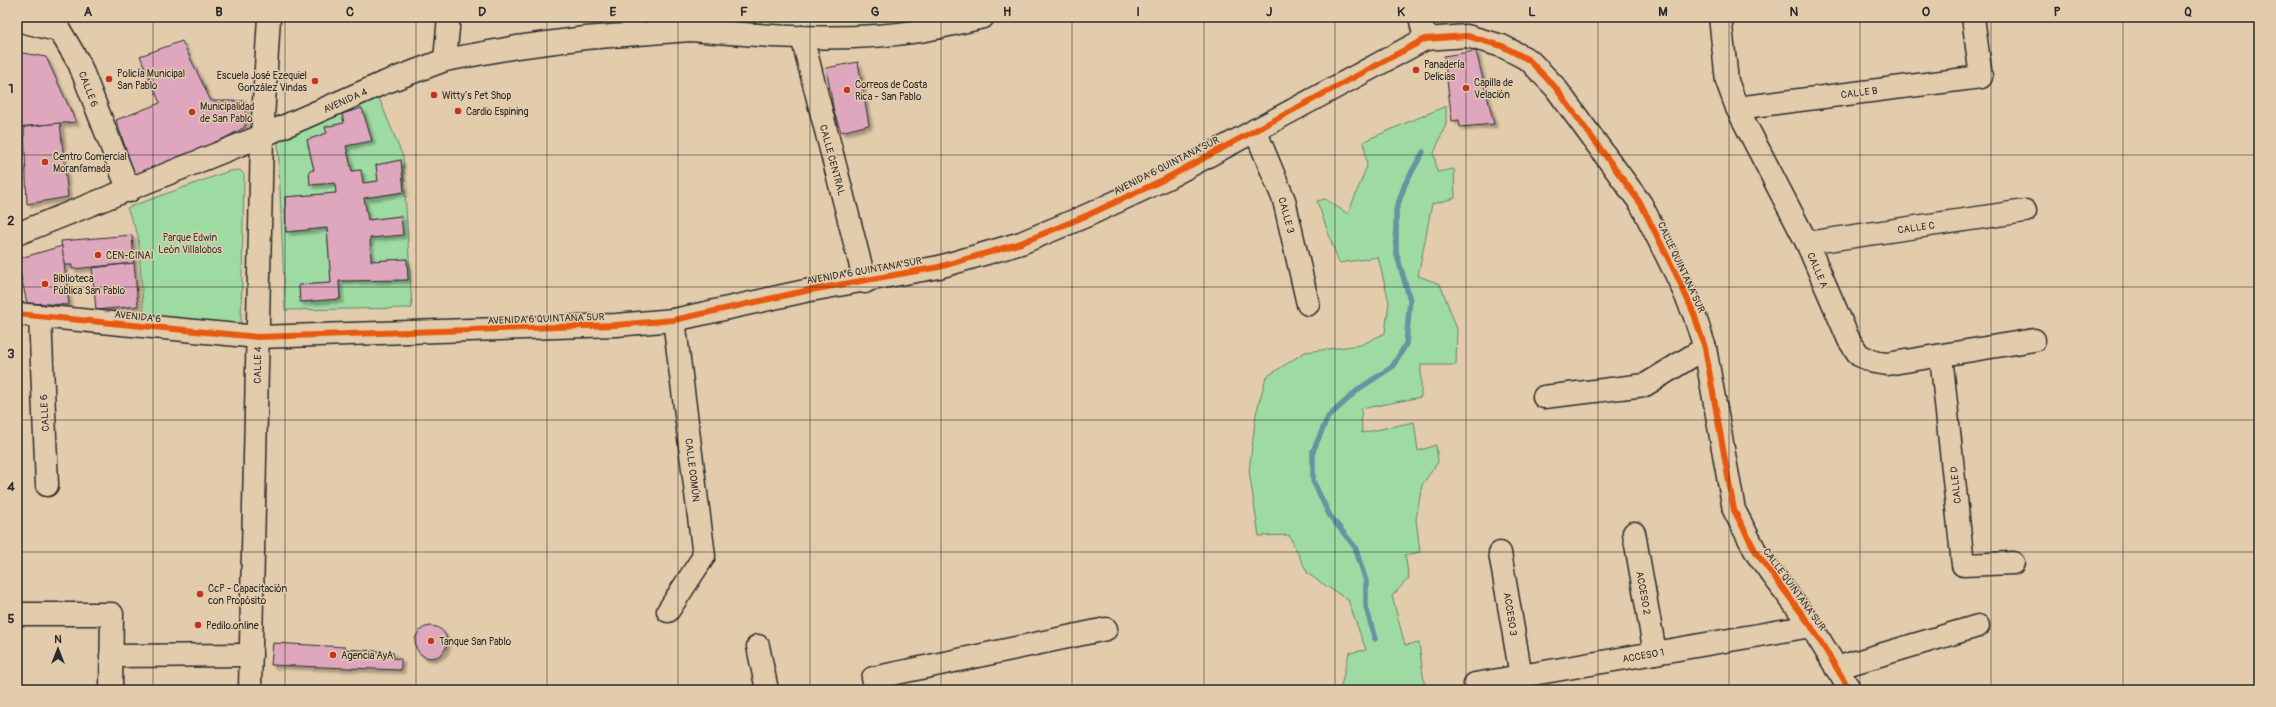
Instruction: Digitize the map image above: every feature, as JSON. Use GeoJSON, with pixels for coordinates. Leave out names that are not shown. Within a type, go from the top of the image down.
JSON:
{"type":"FeatureCollection","features":[{"type":"Feature","properties":{"kind":"street","name":"CALLE 4"},"geometry":{"type":"LineString","coordinates":[[250,690],[262,136],[269,17]]}},
{"type":"Feature","properties":{"kind":"street"},"geometry":{"type":"LineString","coordinates":[[445,60],[449,17]]}},
{"type":"Feature","properties":{"kind":"street","name":"AVENIDA 4"},"geometry":{"type":"LineString","coordinates":[[17,234],[129,191],[262,136],[381,84],[445,60],[517,47],[691,23],[802,38],[866,36],[920,31],[983,17]]}},
{"type":"Feature","properties":{"kind":"street"},"geometry":{"type":"LineString","coordinates":[[1420,17],[1426,39]]}},
{"type":"Feature","properties":{"kind":"street","name":"CALLE A"},"geometry":{"type":"LineString","coordinates":[[1720,17],[1727,81],[1737,108],[1807,243],[1849,340],[1859,355],[1874,362],[1887,364],[2034,340]]}},
{"type":"Feature","properties":{"kind":"street","name":"CALLE B"},"geometry":{"type":"LineString","coordinates":[[1737,108],[1981,77],[1973,17]]}},
{"type":"Feature","properties":{"kind":"street","name":"CALLE 6"},"geometry":{"type":"LineString","coordinates":[[17,20],[60,31],[79,64],[129,191]]}},
{"type":"Feature","properties":{"kind":"street","name":"CALLE QUINTANA SUR"},"geometry":{"type":"LineString","coordinates":[[1426,39],[1466,36],[1502,46],[1529,60],[1555,86],[1641,204],[1688,300],[1705,348],[1734,510],[1756,554],[1811,626],[1850,690]]}},
{"type":"Feature","properties":{"kind":"street","name":"CALLE CENTRAL"},"geometry":{"type":"LineString","coordinates":[[802,38],[865,282]]}},
{"type":"Feature","properties":{"kind":"street","name":"AVENIDA 6 QUINTANA SUR"},"geometry":{"type":"LineString","coordinates":[[258,337],[616,325],[674,320],[805,291],[865,282],[967,260],[1021,243],[1088,215],[1165,179],[1426,39]]}},
{"type":"Feature","properties":{"kind":"street","name":"CALLE 3"},"geometry":{"type":"LineString","coordinates":[[1255,130],[1284,200],[1308,304]]}},
{"type":"Feature","properties":{"kind":"street","name":"CALLE C"},"geometry":{"type":"LineString","coordinates":[[1807,243],[2025,212]]}},
{"type":"Feature","properties":{"kind":"street","name":"AVENIDA 6"},"geometry":{"type":"LineString","coordinates":[[17,314],[258,337]]}},
{"type":"Feature","properties":{"kind":"street","name":"CALLE 6"},"geometry":{"type":"LineString","coordinates":[[40,316],[47,485]]}},
{"type":"Feature","properties":{"kind":"street","name":"CALLE COMÚN"},"geometry":{"type":"LineString","coordinates":[[668,611],[704,556],[674,320]]}},
{"type":"Feature","properties":{"kind":"street"},"geometry":{"type":"LineString","coordinates":[[1544,398],[1645,386],[1705,348]]}},
{"type":"Feature","properties":{"kind":"street","name":"CALLE D"},"geometry":{"type":"LineString","coordinates":[[1941,356],[1963,565],[2013,563]]}},
{"type":"Feature","properties":{"kind":"street","name":"ACCESO 2"},"geometry":{"type":"LineString","coordinates":[[1634,533],[1655,653]]}},
{"type":"Feature","properties":{"kind":"street","name":"ACCESO 3"},"geometry":{"type":"LineString","coordinates":[[1500,552],[1521,676]]}},
{"type":"Feature","properties":{"kind":"street"},"geometry":{"type":"LineString","coordinates":[[17,614],[112,614],[111,690]]}},
{"type":"Feature","properties":{"kind":"street","name":"ACCESO 1"},"geometry":{"type":"LineString","coordinates":[[1475,684],[1811,626]]}},
{"type":"Feature","properties":{"kind":"street"},"geometry":{"type":"LineString","coordinates":[[1836,668],[1978,626]]}},
{"type":"Feature","properties":{"kind":"street"},"geometry":{"type":"LineString","coordinates":[[876,690],[873,678],[1106,629]]}},
{"type":"Feature","properties":{"kind":"street"},"geometry":{"type":"LineString","coordinates":[[758,646],[767,690]]}},
{"type":"Feature","properties":{"kind":"street"},"geometry":{"type":"LineString","coordinates":[[112,656],[251,655]]}},
{"type":"Feature","properties":{"kind":"green space"},"geometry":{"type":"Polygon","coordinates":[[[379,98],[403,157],[412,308],[285,310],[278,140],[379,98]],[[362,109],[342,114],[344,123],[325,127],[327,133],[307,140],[314,170],[309,171],[310,185],[335,183],[336,193],[285,197],[286,232],[327,228],[331,283],[299,285],[300,302],[340,299],[339,281],[408,280],[407,259],[371,261],[370,238],[403,234],[400,216],[368,220],[364,198],[404,192],[401,160],[376,165],[378,181],[363,183],[361,170],[352,171],[346,146],[372,140],[362,109]]]}},
{"type":"Feature","properties":{"kind":"green space"},"geometry":{"type":"Polygon","coordinates":[[[1446,106],[1446,124],[1434,153],[1437,172],[1454,169],[1455,198],[1432,204],[1418,276],[1440,284],[1457,329],[1456,365],[1421,365],[1421,397],[1361,409],[1362,433],[1414,422],[1418,451],[1436,445],[1438,462],[1422,485],[1416,519],[1420,552],[1405,555],[1409,578],[1392,596],[1405,645],[1419,643],[1425,690],[1340,690],[1349,653],[1366,650],[1348,600],[1308,574],[1289,535],[1259,536],[1249,471],[1256,414],[1266,377],[1305,352],[1361,345],[1385,333],[1389,302],[1378,257],[1339,263],[1317,201],[1325,199],[1348,214],[1367,166],[1364,141],[1446,106]]]}},
{"type":"Feature","properties":{"kind":"green space","name":"Parque Edwin León Villalobos"},"geometry":{"type":"Polygon","coordinates":[[[240,170],[244,175],[241,324],[144,318],[138,235],[127,208],[229,171],[240,170]]]}},
{"type":"Feature","properties":{"kind":"building","name":"Municipalidad de San Pablo"},"geometry":{"type":"Polygon","coordinates":[[[182,41],[211,101],[246,101],[245,127],[216,143],[135,176],[116,120],[160,103],[140,56],[182,41]]]}},
{"type":"Feature","properties":{"kind":"building","name":"Capilla de Velación"},"geometry":{"type":"Polygon","coordinates":[[[1476,51],[1494,124],[1460,127],[1459,120],[1452,121],[1444,56],[1476,51]]]}},
{"type":"Feature","properties":{"kind":"building"},"geometry":{"type":"Polygon","coordinates":[[[17,52],[46,57],[76,122],[17,127],[17,52]]]}},
{"type":"Feature","properties":{"kind":"building","name":"Correos de Costa Rica - San Pablo"},"geometry":{"type":"Polygon","coordinates":[[[858,62],[869,125],[841,132],[834,112],[826,68],[858,62]]]}},
{"type":"Feature","properties":{"kind":"building"},"geometry":{"type":"Polygon","coordinates":[[[362,108],[372,141],[346,146],[352,171],[361,170],[363,183],[378,181],[376,165],[401,160],[404,192],[364,198],[368,220],[401,216],[403,235],[370,238],[371,261],[407,259],[408,280],[339,281],[340,299],[300,302],[299,285],[331,283],[327,228],[286,232],[285,197],[336,193],[335,183],[310,185],[309,171],[314,170],[307,140],[327,133],[325,127],[344,123],[342,114],[362,108]]]}},
{"type":"Feature","properties":{"kind":"building","name":"Centro Comercial Moranfamada"},"geometry":{"type":"Polygon","coordinates":[[[60,123],[68,197],[27,204],[24,127],[60,123]]]}},
{"type":"Feature","properties":{"kind":"building","name":"CEN-CINAI"},"geometry":{"type":"Polygon","coordinates":[[[132,235],[134,263],[72,269],[72,265],[64,265],[61,241],[132,235]]]}},
{"type":"Feature","properties":{"kind":"building","name":"Biblioteca Pública San Pablo"},"geometry":{"type":"Polygon","coordinates":[[[62,246],[69,305],[27,303],[17,259],[62,246]]]}},
{"type":"Feature","properties":{"kind":"building"},"geometry":{"type":"Polygon","coordinates":[[[134,263],[138,306],[96,310],[92,268],[134,263]]]}},
{"type":"Feature","properties":{"kind":"building","name":"Tanque San Pablo"},"geometry":{"type":"Polygon","coordinates":[[[428,626],[434,626],[443,630],[447,642],[443,654],[434,658],[428,658],[419,654],[415,645],[415,639],[419,630],[428,626]]]}},
{"type":"Feature","properties":{"kind":"building","name":"Agencia AyA"},"geometry":{"type":"Polygon","coordinates":[[[273,643],[345,647],[344,649],[393,652],[393,658],[401,659],[401,670],[271,665],[273,643]]]}},
{"type":"Feature","properties":{"kind":"waterway"},"geometry":{"type":"LineString","coordinates":[[1375,639],[1366,607],[1366,581],[1355,547],[1330,516],[1313,481],[1313,451],[1328,417],[1360,388],[1392,367],[1406,344],[1410,300],[1396,252],[1396,210],[1405,184],[1423,152]]}},
{"type":"Feature","properties":{"kind":"cycle path"},"geometry":{"type":"LineString","coordinates":[[17,314],[258,337],[616,325],[674,320],[805,291],[939,267],[1021,243],[1088,215],[1165,179],[1425,39],[1467,36],[1502,46],[1529,60],[1555,87],[1641,204],[1678,278],[1694,314],[1705,348],[1734,510],[1757,554],[1811,626],[1850,690]]}},
{"type":"Feature","properties":{"kind":"place","name":"Panadería Delicias"},"geometry":{"type":"Point","coordinates":[1416,70]}},
{"type":"Feature","properties":{"kind":"place","name":"Policía Municipal San Pablo"},"geometry":{"type":"Point","coordinates":[109,79]}},
{"type":"Feature","properties":{"kind":"place","name":"Escuela José Ezequiel González Vindas"},"geometry":{"type":"Point","coordinates":[315,81]}},
{"type":"Feature","properties":{"kind":"place","name":"Capilla de Velación"},"geometry":{"type":"Point","coordinates":[1466,88]}},
{"type":"Feature","properties":{"kind":"place","name":"Correos de Costa Rica - San Pablo"},"geometry":{"type":"Point","coordinates":[847,90]}},
{"type":"Feature","properties":{"kind":"place","name":"Witty´s Pet Shop"},"geometry":{"type":"Point","coordinates":[434,95]}},
{"type":"Feature","properties":{"kind":"place","name":"Cardio Espining"},"geometry":{"type":"Point","coordinates":[458,111]}},
{"type":"Feature","properties":{"kind":"place","name":"Municipalidad de San Pablo"},"geometry":{"type":"Point","coordinates":[192,112]}},
{"type":"Feature","properties":{"kind":"place","name":"Centro Comercial Moranfamada"},"geometry":{"type":"Point","coordinates":[45,162]}},
{"type":"Feature","properties":{"kind":"place","name":"CEN-CINAI"},"geometry":{"type":"Point","coordinates":[98,255]}},
{"type":"Feature","properties":{"kind":"place","name":"Biblioteca Pública San Pablo"},"geometry":{"type":"Point","coordinates":[45,284]}},
{"type":"Feature","properties":{"kind":"place","name":"CcP - Capacitación con Propósito"},"geometry":{"type":"Point","coordinates":[200,594]}},
{"type":"Feature","properties":{"kind":"place","name":"Pedilo.online"},"geometry":{"type":"Point","coordinates":[198,625]}},
{"type":"Feature","properties":{"kind":"place","name":"Tanque San Pablo"},"geometry":{"type":"Point","coordinates":[431,641]}},
{"type":"Feature","properties":{"kind":"place","name":"Agencia AyA"},"geometry":{"type":"Point","coordinates":[333,655]}}]}
